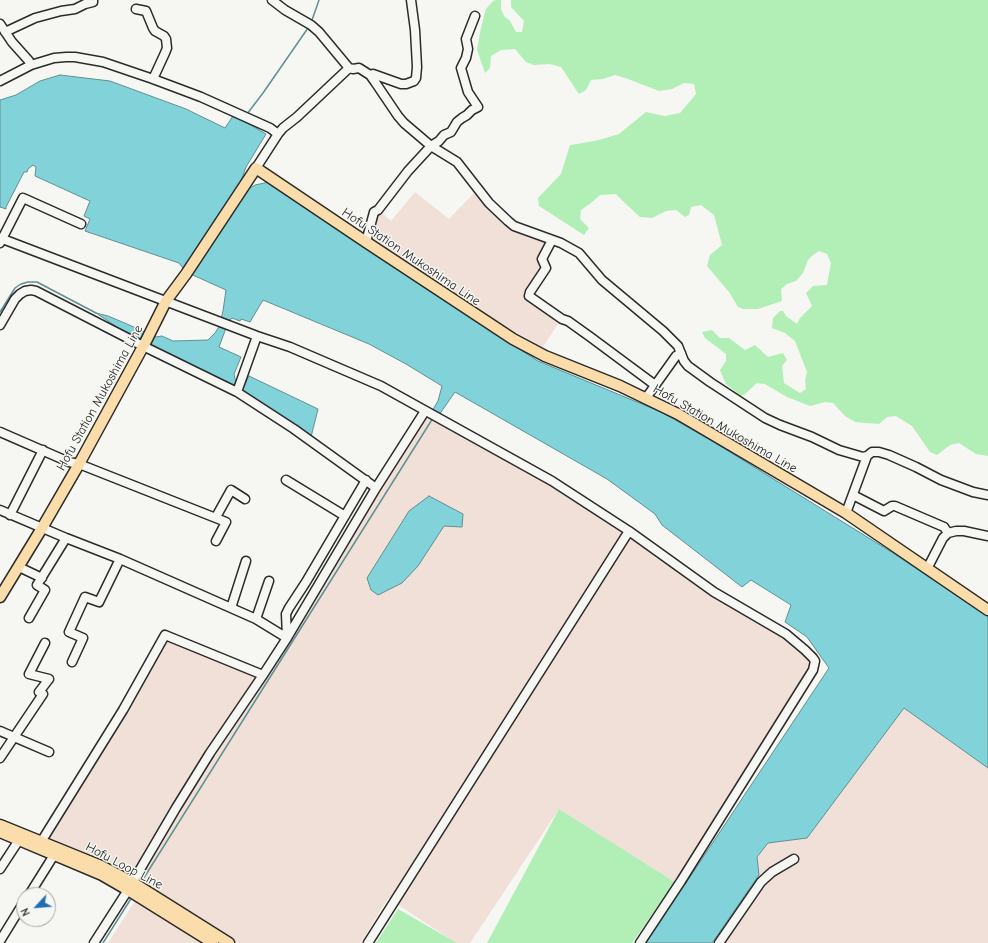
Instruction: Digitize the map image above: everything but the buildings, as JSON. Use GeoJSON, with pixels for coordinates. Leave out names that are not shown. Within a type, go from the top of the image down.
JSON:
{"type":"FeatureCollection","features":[{"type":"Feature","properties":{"kind":"main road","name":"Hofu Station Mukoshima Line"},"geometry":{"type":"LineString","coordinates":[[0,597],[79,464],[144,345],[166,301],[186,274],[256,168],[513,339],[545,356],[620,386],[678,414],[846,514],[988,610]]}},
{"type":"Feature","properties":{"kind":"main road","name":"Hofu Loop Line"},"geometry":{"type":"LineString","coordinates":[[0,825],[101,866],[213,943]]}},
{"type":"Feature","properties":{"kind":"main road","name":"Hofu Loop Line"},"geometry":{"type":"LineString","coordinates":[[0,832],[130,886],[229,943]]}},
{"type":"Feature","properties":{"kind":"street"},"geometry":{"type":"LineString","coordinates":[[6,32],[35,18],[75,9],[93,2],[93,0]]}},
{"type":"Feature","properties":{"kind":"street"},"geometry":{"type":"LineString","coordinates":[[272,0],[320,32],[349,68],[359,68],[370,75],[404,123],[431,146],[457,162],[489,203],[508,222],[514,226],[561,243],[579,253],[602,280],[663,331],[678,346],[684,361],[688,366],[765,418],[840,450],[863,457],[867,456]]}},
{"type":"Feature","properties":{"kind":"street"},"geometry":{"type":"LineString","coordinates":[[370,75],[373,74],[401,84],[414,81],[416,78],[417,67],[415,30],[411,0]]}},
{"type":"Feature","properties":{"kind":"street"},"geometry":{"type":"LineString","coordinates":[[136,9],[146,11],[155,31],[164,36],[166,39],[167,48],[153,79]]}},
{"type":"Feature","properties":{"kind":"street"},"geometry":{"type":"LineString","coordinates":[[366,242],[374,212],[378,210],[408,171],[431,146],[439,141],[444,135],[451,132],[457,122],[478,107],[468,92],[461,68],[466,58],[468,49],[466,40],[475,16]]}},
{"type":"Feature","properties":{"kind":"street"},"geometry":{"type":"LineString","coordinates":[[0,24],[12,42],[31,65]]}},
{"type":"Feature","properties":{"kind":"street"},"geometry":{"type":"LineString","coordinates":[[0,80],[31,65],[54,58],[66,56],[103,62],[201,97],[270,128],[278,134]]}},
{"type":"Feature","properties":{"kind":"street"},"geometry":{"type":"LineString","coordinates":[[256,168],[283,128],[297,117],[349,68]]}},
{"type":"Feature","properties":{"kind":"street"},"geometry":{"type":"LineString","coordinates":[[81,224],[23,198],[1,240],[290,347],[381,386],[552,481],[629,531],[714,592],[786,634],[805,650],[815,661],[813,670],[681,881],[640,943]]}},
{"type":"Feature","properties":{"kind":"street"},"geometry":{"type":"LineString","coordinates":[[552,240],[542,259],[546,268],[530,292],[530,296],[562,319],[568,321],[655,385]]}},
{"type":"Feature","properties":{"kind":"street"},"geometry":{"type":"LineString","coordinates":[[0,325],[15,298],[25,291],[36,291],[237,392],[294,429],[376,488]]}},
{"type":"Feature","properties":{"kind":"street"},"geometry":{"type":"LineString","coordinates":[[237,392],[257,336]]}},
{"type":"Feature","properties":{"kind":"street"},"geometry":{"type":"LineString","coordinates":[[646,398],[676,356],[681,353]]}},
{"type":"Feature","properties":{"kind":"street"},"geometry":{"type":"LineString","coordinates":[[94,943],[210,753],[287,638],[376,488],[425,411]]}},
{"type":"Feature","properties":{"kind":"street"},"geometry":{"type":"LineString","coordinates":[[0,432],[69,462],[79,464],[226,522],[216,541]]}},
{"type":"Feature","properties":{"kind":"street"},"geometry":{"type":"LineString","coordinates":[[10,515],[43,450]]}},
{"type":"Feature","properties":{"kind":"street"},"geometry":{"type":"LineString","coordinates":[[846,514],[867,456],[872,452],[879,452],[889,455],[941,480],[973,492],[988,495]]}},
{"type":"Feature","properties":{"kind":"street"},"geometry":{"type":"LineString","coordinates":[[286,480],[345,516]]}},
{"type":"Feature","properties":{"kind":"street"},"geometry":{"type":"LineString","coordinates":[[287,638],[286,614],[289,608],[366,480]]}},
{"type":"Feature","properties":{"kind":"street"},"geometry":{"type":"LineString","coordinates":[[216,517],[231,490],[246,499]]}},
{"type":"Feature","properties":{"kind":"street"},"geometry":{"type":"LineString","coordinates":[[853,495],[884,511],[892,506],[895,506],[944,526],[948,533]]}},
{"type":"Feature","properties":{"kind":"street"},"geometry":{"type":"LineString","coordinates":[[0,510],[120,559],[256,619],[287,638]]}},
{"type":"Feature","properties":{"kind":"street"},"geometry":{"type":"LineString","coordinates":[[368,943],[629,531]]}},
{"type":"Feature","properties":{"kind":"street"},"geometry":{"type":"LineString","coordinates":[[927,568],[943,538],[948,533],[964,531],[988,536]]}},
{"type":"Feature","properties":{"kind":"street"},"geometry":{"type":"LineString","coordinates":[[29,618],[45,590],[37,585],[66,538]]}},
{"type":"Feature","properties":{"kind":"street"},"geometry":{"type":"LineString","coordinates":[[72,662],[83,638],[69,632],[85,597],[99,602],[120,559]]}},
{"type":"Feature","properties":{"kind":"street"},"geometry":{"type":"LineString","coordinates":[[231,608],[246,561]]}},
{"type":"Feature","properties":{"kind":"street"},"geometry":{"type":"LineString","coordinates":[[18,567],[42,578]]}},
{"type":"Feature","properties":{"kind":"street"},"geometry":{"type":"LineString","coordinates":[[256,619],[269,581]]}},
{"type":"Feature","properties":{"kind":"street"},"geometry":{"type":"LineString","coordinates":[[41,842],[123,710],[165,635],[263,675]]}},
{"type":"Feature","properties":{"kind":"street"},"geometry":{"type":"LineString","coordinates":[[0,758],[42,694],[39,692],[49,679],[29,674],[45,643]]}},
{"type":"Feature","properties":{"kind":"street"},"geometry":{"type":"LineString","coordinates":[[0,731],[49,752]]}},
{"type":"Feature","properties":{"kind":"street"},"geometry":{"type":"LineString","coordinates":[[0,869],[19,840]]}},
{"type":"Feature","properties":{"kind":"street"},"geometry":{"type":"LineString","coordinates":[[33,887],[54,854]]}},
{"type":"Feature","properties":{"kind":"street"},"geometry":{"type":"LineString","coordinates":[[719,943],[761,882],[772,872],[794,859]]}},
{"type":"Feature","properties":{"kind":"street"},"geometry":{"type":"LineString","coordinates":[[0,941],[16,915]]}},
{"type":"Feature","properties":{"kind":"shaded area"},"geometry":{"type":"Polygon","coordinates":[[[476,191],[494,214],[504,223],[550,242],[544,269],[525,296],[560,321],[543,347],[490,318],[374,239],[379,211],[391,221],[415,192],[449,219],[476,191]]]}},
{"type":"Feature","properties":{"kind":"shaded area"},"geometry":{"type":"Polygon","coordinates":[[[425,411],[552,481],[714,592],[786,634],[815,661],[776,728],[675,882],[559,809],[470,943],[456,943],[388,898],[361,943],[238,943],[110,862],[50,839],[48,835],[165,635],[263,675],[425,411]]]}},
{"type":"Feature","properties":{"kind":"shaded area"},"geometry":{"type":"Polygon","coordinates":[[[905,707],[988,768],[988,943],[712,943],[759,875],[757,857],[768,843],[807,838],[905,707]]]}},
{"type":"Feature","properties":{"kind":"shaded area"},"geometry":{"type":"Polygon","coordinates":[[[135,901],[204,943],[108,943],[135,901]]]}},
{"type":"Feature","properties":{"kind":"green space"},"geometry":{"type":"Polygon","coordinates":[[[501,0],[501,9],[504,16],[510,21],[516,32],[522,32],[524,21],[511,7],[511,0],[988,0],[988,456],[976,454],[959,443],[950,445],[937,455],[930,452],[912,426],[896,416],[887,417],[879,424],[855,422],[845,416],[833,403],[825,402],[810,406],[787,397],[765,384],[757,383],[741,396],[726,384],[720,370],[726,361],[726,354],[705,338],[702,332],[712,330],[720,338],[729,338],[745,350],[755,345],[768,357],[783,353],[787,360],[782,366],[784,383],[800,393],[806,389],[805,381],[807,372],[795,341],[785,333],[772,328],[773,318],[780,311],[783,311],[786,316],[797,324],[800,318],[812,306],[806,293],[813,286],[827,285],[831,263],[827,254],[819,251],[808,260],[803,273],[796,281],[787,284],[781,289],[782,301],[758,309],[743,309],[738,307],[729,292],[707,266],[710,255],[722,245],[714,215],[701,205],[691,207],[689,215],[685,217],[676,210],[666,211],[652,218],[640,217],[616,194],[600,195],[581,210],[580,219],[589,228],[584,235],[539,206],[538,198],[561,174],[570,145],[599,140],[619,134],[646,112],[665,116],[680,113],[696,94],[694,84],[684,83],[672,89],[659,91],[615,75],[603,79],[591,80],[586,90],[579,94],[561,67],[550,64],[534,65],[526,62],[515,49],[501,50],[491,56],[490,68],[485,73],[477,50],[486,9],[493,1],[501,0]]]}},
{"type":"Feature","properties":{"kind":"green space"},"geometry":{"type":"Polygon","coordinates":[[[559,809],[675,882],[632,943],[487,943],[559,809]]]}},
{"type":"Feature","properties":{"kind":"green space"},"geometry":{"type":"Polygon","coordinates":[[[398,909],[457,943],[376,943],[398,909]]]}},
{"type":"Feature","properties":{"kind":"water"},"geometry":{"type":"Polygon","coordinates":[[[60,75],[110,81],[186,109],[225,128],[233,116],[266,134],[246,167],[240,184],[247,190],[255,185],[269,182],[483,326],[538,361],[661,412],[712,441],[893,553],[988,617],[988,768],[904,708],[807,838],[768,843],[757,857],[759,875],[712,943],[646,943],[829,668],[807,637],[785,622],[791,605],[751,580],[742,587],[662,525],[655,514],[607,479],[455,392],[439,415],[432,411],[438,401],[442,386],[369,344],[263,300],[250,322],[232,318],[229,321],[221,319],[226,290],[186,272],[179,263],[85,231],[90,219],[84,216],[90,201],[35,176],[36,167],[33,165],[27,172],[24,172],[6,209],[0,207],[0,100],[16,95],[40,81],[60,75]]]}},
{"type":"Feature","properties":{"kind":"water"},"geometry":{"type":"Polygon","coordinates":[[[96,313],[108,316],[156,337],[162,336],[173,341],[208,340],[220,325],[226,328],[219,347],[241,357],[234,374],[238,384],[236,387],[123,331],[96,313]]]}},
{"type":"Feature","properties":{"kind":"water"},"geometry":{"type":"Polygon","coordinates":[[[249,376],[318,409],[311,437],[242,390],[249,376]]]}},
{"type":"Feature","properties":{"kind":"water"},"geometry":{"type":"Polygon","coordinates":[[[429,496],[463,514],[462,527],[444,526],[418,566],[402,583],[378,595],[371,590],[367,578],[409,511],[429,496]]]}},
{"type":"Feature","properties":{"kind":"waterway"},"geometry":{"type":"LineString","coordinates":[[311,23],[319,0]]}},
{"type":"Feature","properties":{"kind":"waterway"},"geometry":{"type":"LineString","coordinates":[[247,114],[308,28]]}},
{"type":"Feature","properties":{"kind":"waterway"},"geometry":{"type":"LineString","coordinates":[[0,312],[15,288],[28,282],[37,282],[96,313]]}},
{"type":"Feature","properties":{"kind":"waterway"},"geometry":{"type":"LineString","coordinates":[[140,884],[433,418]]}},
{"type":"Feature","properties":{"kind":"waterway"},"geometry":{"type":"LineString","coordinates":[[103,943],[132,897]]}}]}
